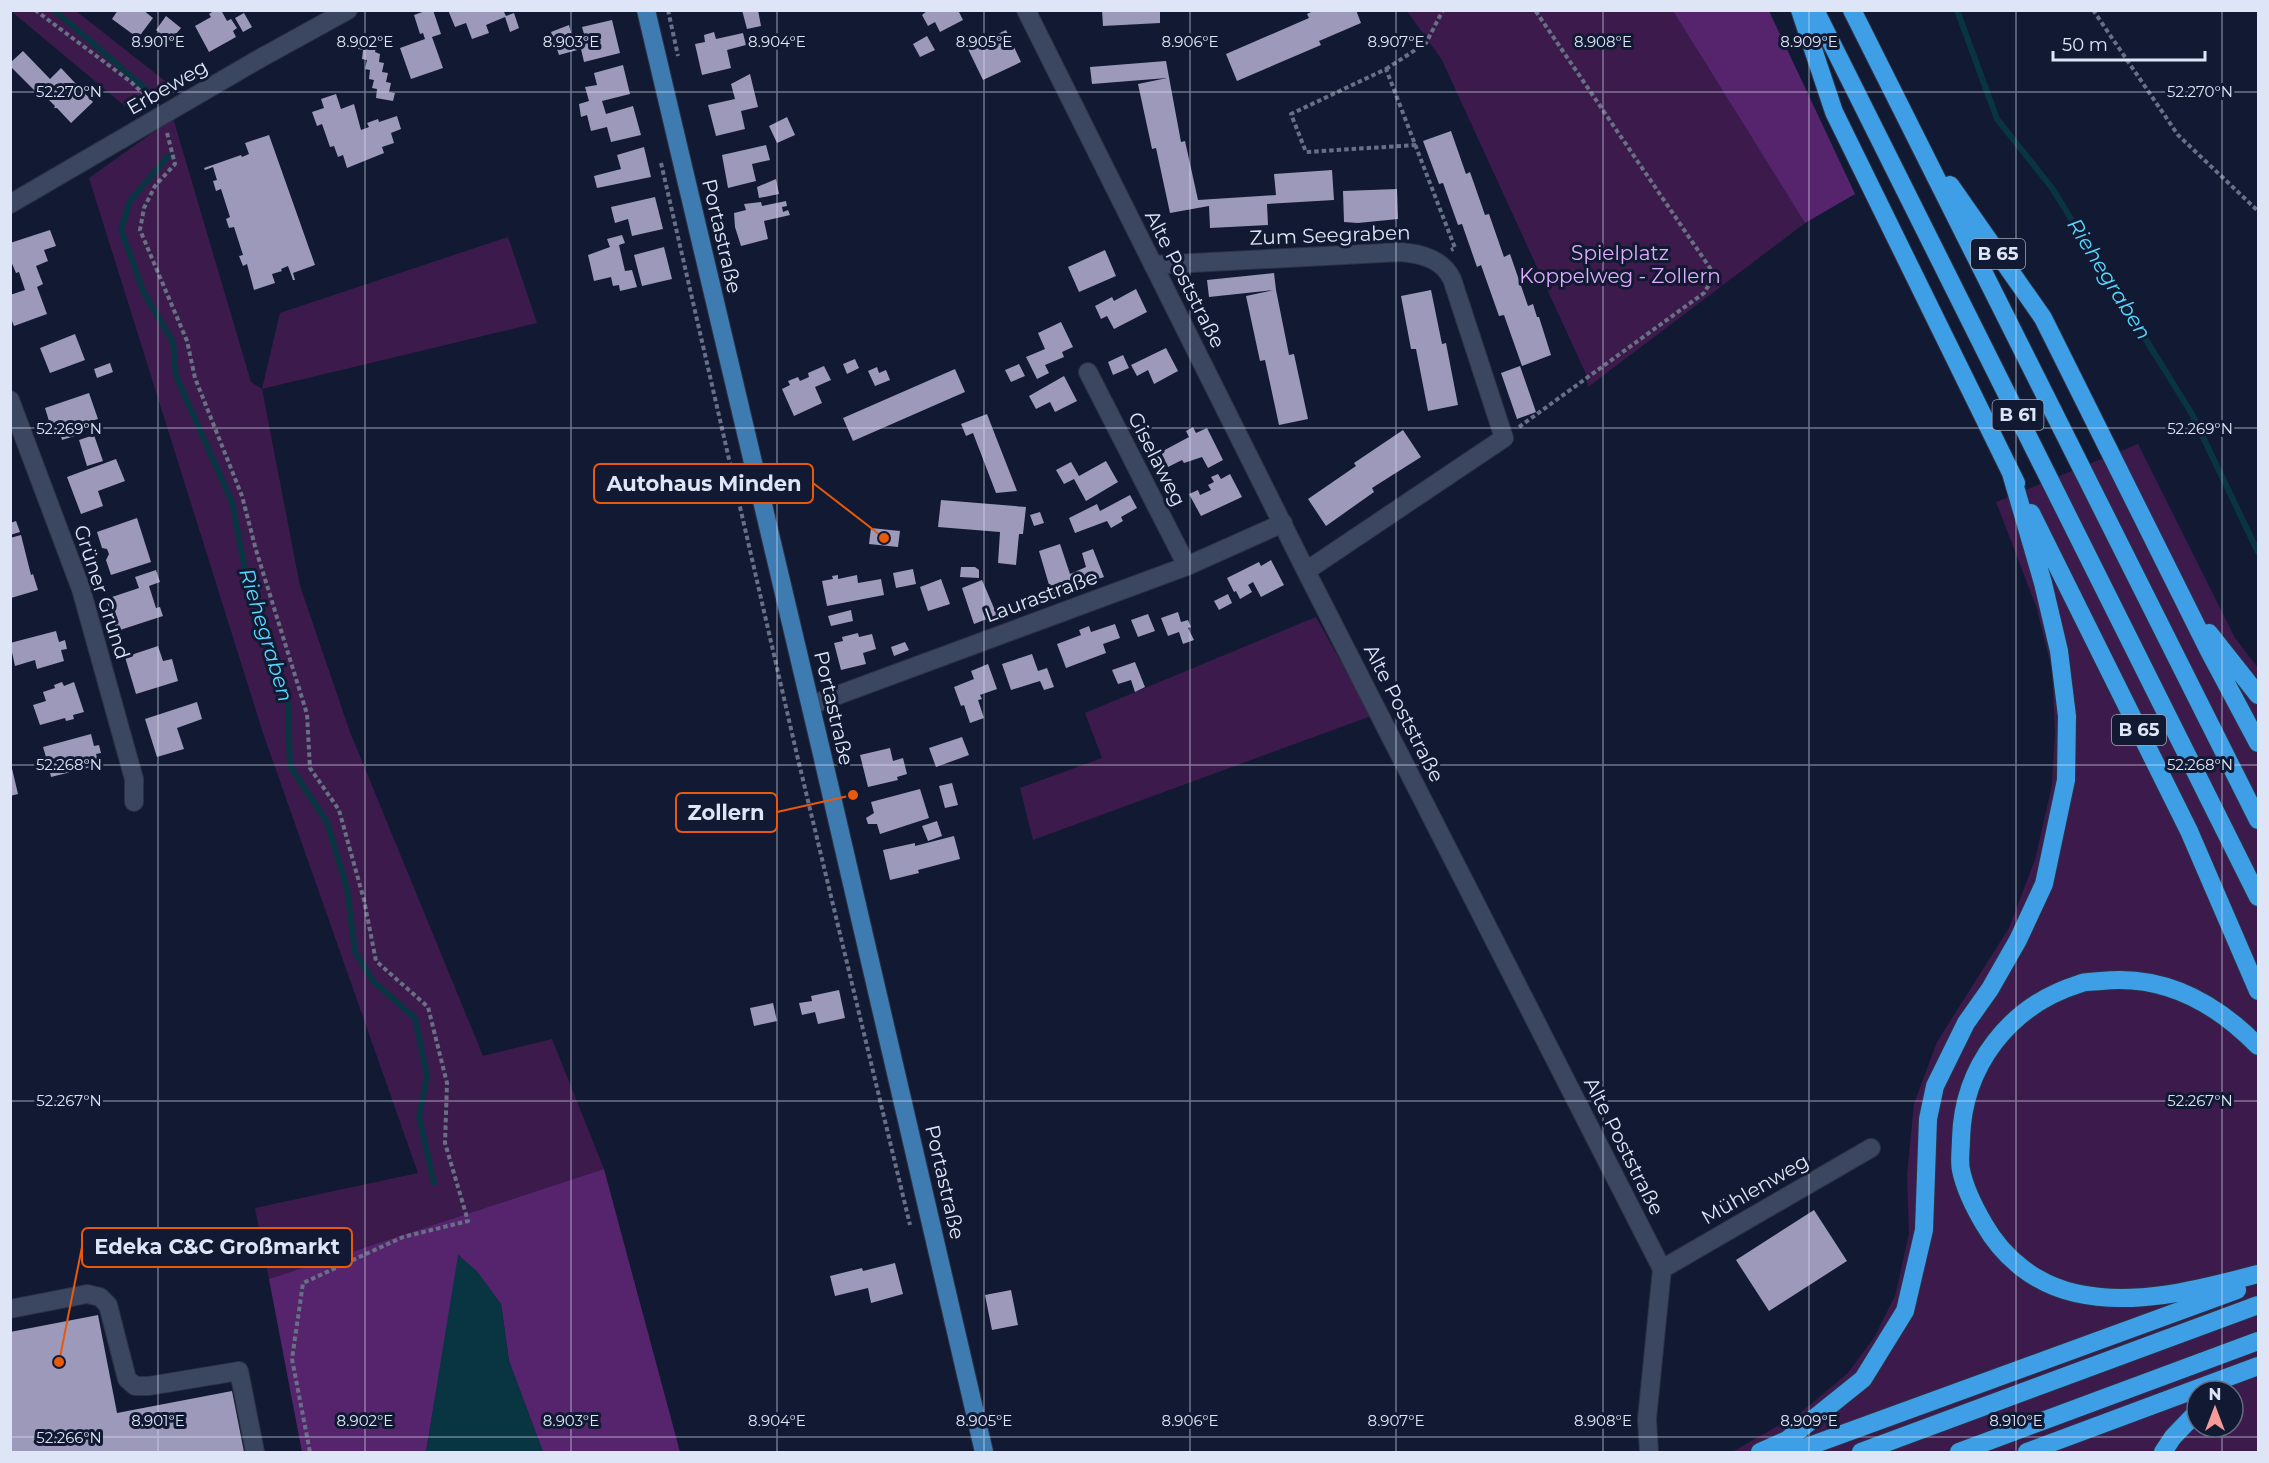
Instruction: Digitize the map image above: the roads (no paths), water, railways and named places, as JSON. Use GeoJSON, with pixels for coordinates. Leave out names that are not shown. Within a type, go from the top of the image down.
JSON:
{"type":"FeatureCollection","features":[{"type":"Feature","properties":{"kind":"highway","name":"B 65"},"geometry":{"type":"LineString","coordinates":[[1800,10],[1834,112],[2189,831],[2259,991]]}},
{"type":"Feature","properties":{"kind":"highway","name":"B 61"},"geometry":{"type":"LineString","coordinates":[[1815,10],[2259,897]]}},
{"type":"Feature","properties":{"kind":"highway","name":"B 61"},"geometry":{"type":"LineString","coordinates":[[1852,10],[2259,820]]}},
{"type":"Feature","properties":{"kind":"highway","name":"B 65"},"geometry":{"type":"LineString","coordinates":[[1913,132],[2043,318],[2181,596],[2236,669],[2259,695]]}},
{"type":"Feature","properties":{"kind":"highway"},"geometry":{"type":"LineString","coordinates":[[1760,1452],[1787,1440],[1863,1379],[1905,1311],[1924,1230],[1928,1119],[1935,1086],[1966,1023],[1990,989],[2018,940],[2044,884],[2066,780],[2067,716],[2059,651],[2046,594],[2011,473]]}},
{"type":"Feature","properties":{"kind":"highway"},"geometry":{"type":"LineString","coordinates":[[2181,596],[2208,651],[2259,743]]}},
{"type":"Feature","properties":{"kind":"highway"},"geometry":{"type":"LineString","coordinates":[[2259,1046],[2237,1024],[2209,1004],[2168,986],[2121,979],[2080,983],[2033,1004],[1998,1035],[1976,1070],[1962,1114],[1960,1169],[1970,1201],[1993,1240],[2008,1258],[2050,1286],[2088,1295],[2147,1297],[2203,1288],[2259,1274]]}},
{"type":"Feature","properties":{"kind":"highway"},"geometry":{"type":"LineString","coordinates":[[1793,1452],[2259,1282]]}},
{"type":"Feature","properties":{"kind":"highway"},"geometry":{"type":"LineString","coordinates":[[1861,1452],[2259,1305]]}},
{"type":"Feature","properties":{"kind":"highway"},"geometry":{"type":"LineString","coordinates":[[1959,1452],[2259,1341]]}},
{"type":"Feature","properties":{"kind":"highway"},"geometry":{"type":"LineString","coordinates":[[2241,1379],[2259,1366]]}},
{"type":"Feature","properties":{"kind":"highway"},"geometry":{"type":"LineString","coordinates":[[2027,1452],[2259,1366]]}},
{"type":"Feature","properties":{"kind":"highway"},"geometry":{"type":"LineString","coordinates":[[2163,1452],[2185,1424]]}},
{"type":"Feature","properties":{"kind":"main road","name":"Portastraße"},"geometry":{"type":"LineString","coordinates":[[646,10],[811,705],[984,1452]]}},
{"type":"Feature","properties":{"kind":"street","name":"Erbeweg"},"geometry":{"type":"LineString","coordinates":[[10,204],[348,10]]}},
{"type":"Feature","properties":{"kind":"street","name":"Alte Poststraße"},"geometry":{"type":"LineString","coordinates":[[1026,10],[1306,571],[1662,1269]]}},
{"type":"Feature","properties":{"kind":"street","name":"Zum Seegraben"},"geometry":{"type":"LineString","coordinates":[[1153,265],[1401,252],[1431,258],[1442,266],[1452,279],[1504,438],[1306,571]]}},
{"type":"Feature","properties":{"kind":"street","name":"Giselaweg"},"geometry":{"type":"LineString","coordinates":[[1088,372],[1187,566]]}},
{"type":"Feature","properties":{"kind":"street","name":"Grüner Grund"},"geometry":{"type":"LineString","coordinates":[[10,400],[81,590],[134,778],[134,802]]}},
{"type":"Feature","properties":{"kind":"street","name":"Laurastraße"},"geometry":{"type":"LineString","coordinates":[[811,705],[1187,566],[1283,523]]}},
{"type":"Feature","properties":{"kind":"street","name":"Mühlenweg"},"geometry":{"type":"LineString","coordinates":[[1662,1269],[1871,1148]]}},
{"type":"Feature","properties":{"kind":"street"},"geometry":{"type":"LineString","coordinates":[[1649,1452],[1647,1419],[1662,1269]]}},
{"type":"Feature","properties":{"kind":"street"},"geometry":{"type":"LineString","coordinates":[[10,1309],[87,1294],[100,1297],[108,1305],[127,1379],[135,1386],[149,1386],[239,1371],[255,1452]]}},
{"type":"Feature","properties":{"kind":"water"},"geometry":{"type":"Polygon","coordinates":[[[458,1255],[477,1271],[501,1304],[509,1361],[543,1452],[426,1452],[458,1255]]]}},
{"type":"Feature","properties":{"kind":"waterway"},"geometry":{"type":"LineString","coordinates":[[54,10],[146,89]]}},
{"type":"Feature","properties":{"kind":"waterway","name":"Riehegraben"},"geometry":{"type":"LineString","coordinates":[[1957,10],[1997,119],[2052,188],[2192,414],[2258,552]]}},
{"type":"Feature","properties":{"kind":"waterway","name":"Riehegraben"},"geometry":{"type":"LineString","coordinates":[[168,156],[130,201],[121,230],[144,293],[173,342],[176,376],[232,502],[245,569],[288,702],[290,766],[327,822],[347,888],[355,952],[374,982],[415,1018],[427,1076],[419,1117],[434,1183]]}},
{"type":"Feature","properties":{"kind":"place","name":"Autohaus Minden"},"geometry":{"type":"Point","coordinates":[884,538]}},
{"type":"Feature","properties":{"kind":"place","name":"Zollern"},"geometry":{"type":"Point","coordinates":[853,795]}},
{"type":"Feature","properties":{"kind":"place","name":"Edeka C&C Großmarkt"},"geometry":{"type":"Point","coordinates":[59,1362]}},
{"type":"Feature","properties":{"kind":"park label","name":"Spielplatz Koppelweg - Zollern"},"geometry":{"type":"Point","coordinates":[1620,264]}}]}
